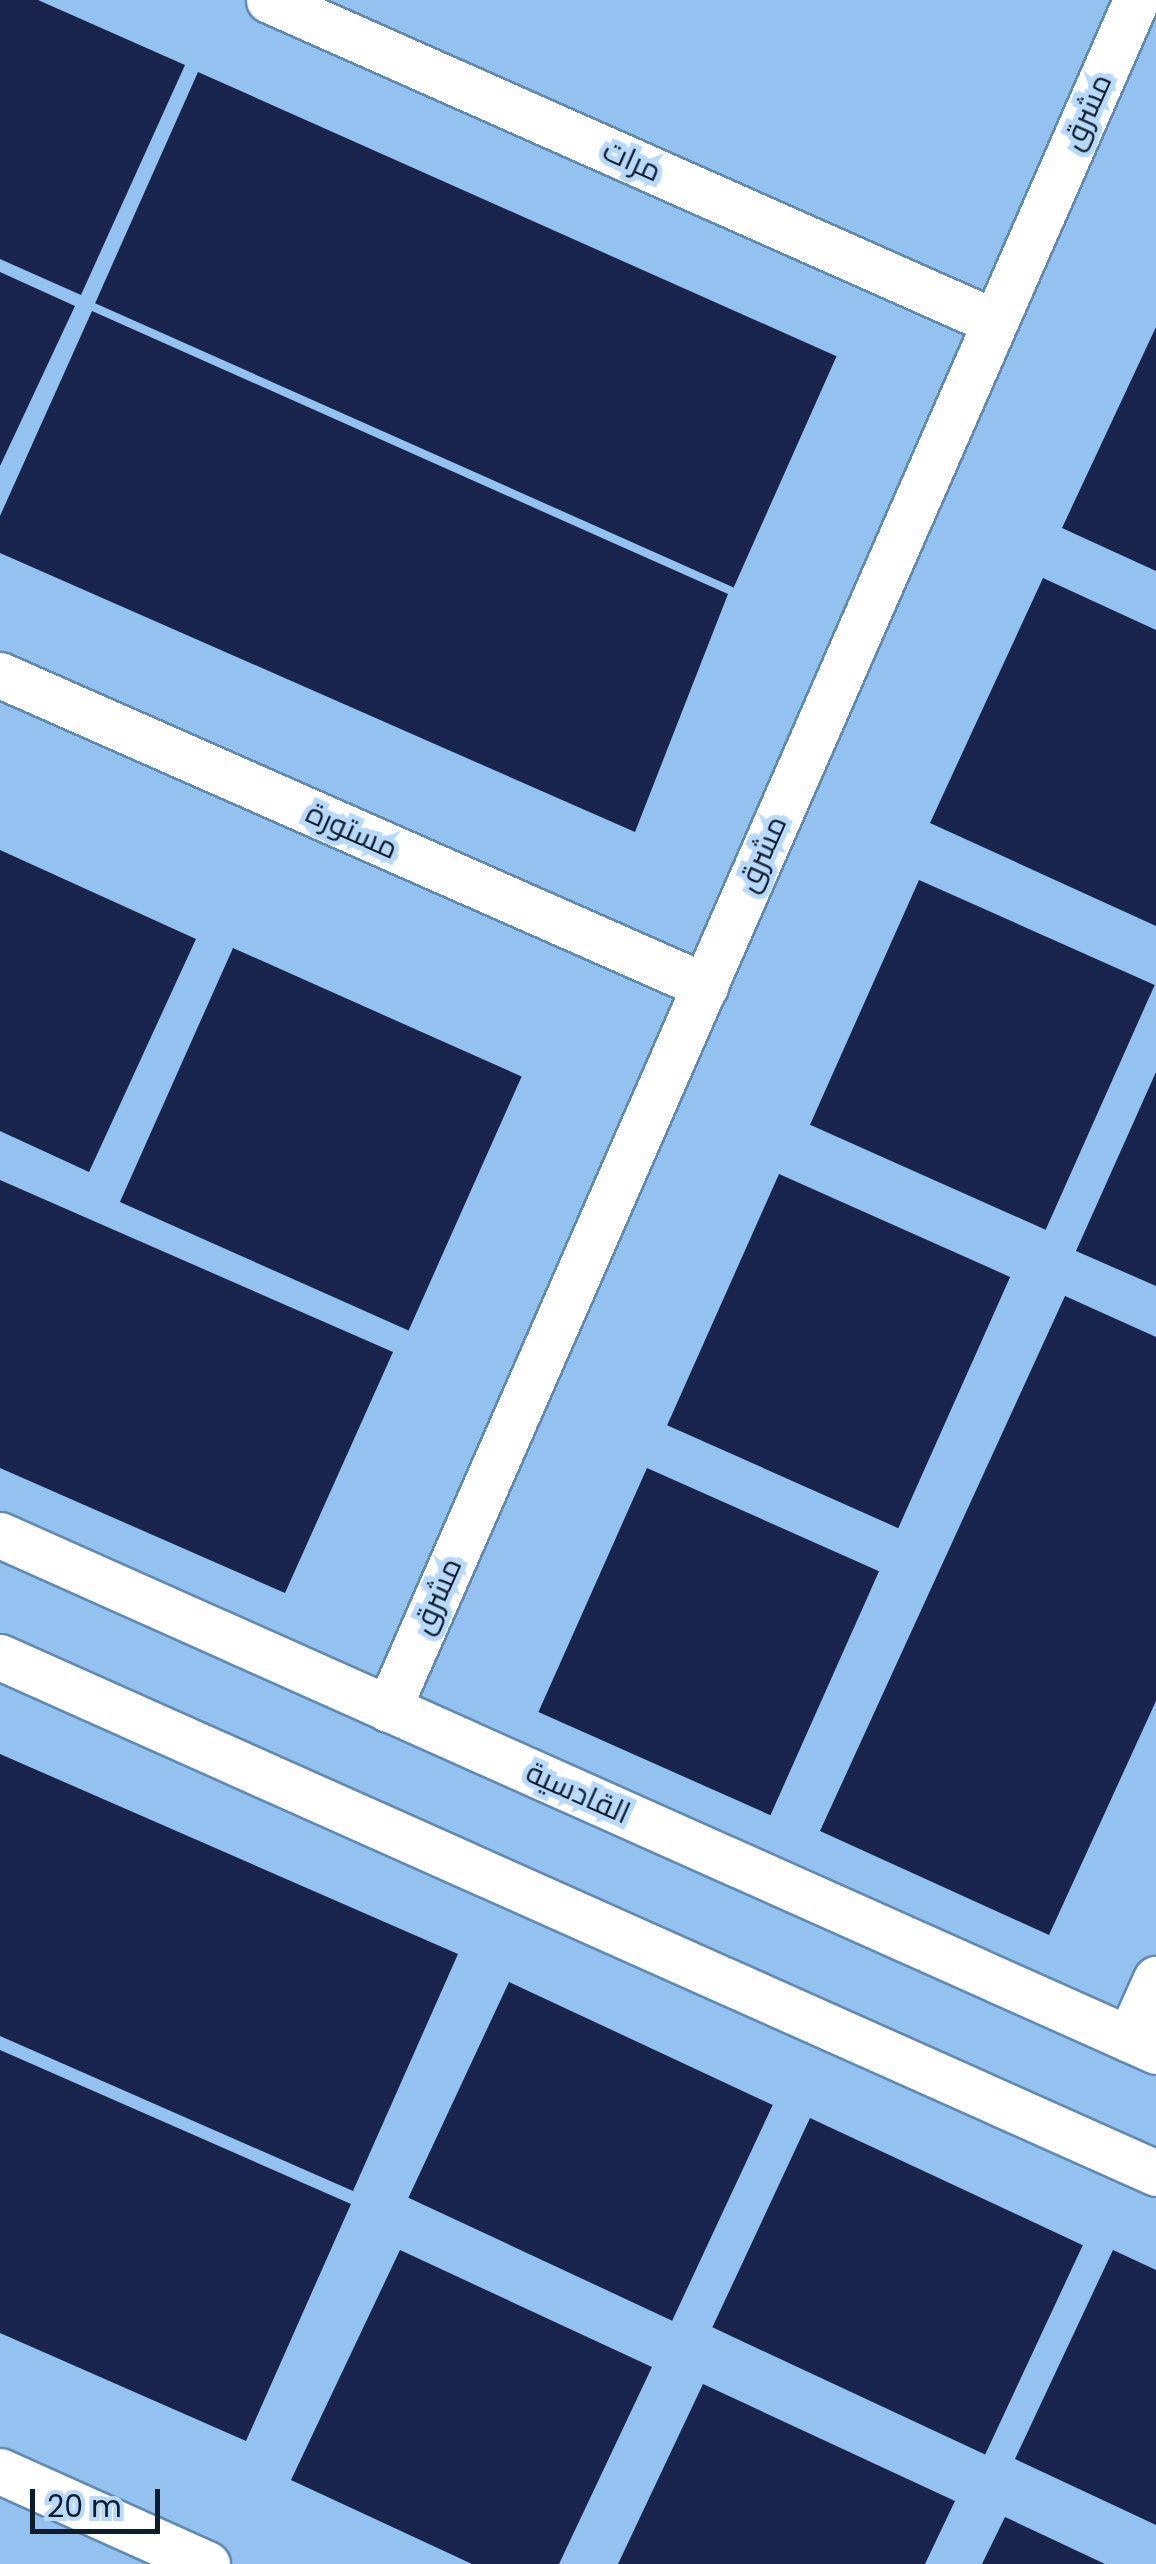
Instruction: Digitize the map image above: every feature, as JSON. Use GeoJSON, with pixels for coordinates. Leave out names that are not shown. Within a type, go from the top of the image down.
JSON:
{"type":"FeatureCollection","features":[{"type":"Feature","properties":{"kind":"street","name":"مرات"},"geometry":{"type":"LineString","coordinates":[[269,0],[995,322]]}},
{"type":"Feature","properties":{"kind":"street","name":"مشرق"},"geometry":{"type":"LineString","coordinates":[[388,1708],[1136,0]]}},
{"type":"Feature","properties":{"kind":"street","name":"مستورة"},"geometry":{"type":"LineString","coordinates":[[0,675],[705,986]]}},
{"type":"Feature","properties":{"kind":"street","name":"القادسية"},"geometry":{"type":"LineString","coordinates":[[0,1535],[1142,2045]]}},
{"type":"Feature","properties":{"kind":"street"},"geometry":{"type":"LineString","coordinates":[[0,1657],[1156,2173]]}},
{"type":"Feature","properties":{"kind":"street"},"geometry":{"type":"LineString","coordinates":[[1142,2045],[1156,1980]]}},
{"type":"Feature","properties":{"kind":"street"},"geometry":{"type":"LineString","coordinates":[[0,2471],[207,2564]]}},
{"type":"Feature","properties":{"kind":"shaded area"},"geometry":{"type":"Polygon","coordinates":[[[0,0],[1156,0],[1156,2564],[0,2564],[0,0]]]}},
{"type":"Feature","properties":{"kind":"building"},"geometry":{"type":"Polygon","coordinates":[[[0,0],[38,0],[185,65],[81,295],[0,259],[0,0]]]}},
{"type":"Feature","properties":{"kind":"building"},"geometry":{"type":"Polygon","coordinates":[[[198,72],[837,356],[734,587],[95,303],[198,72]]]}},
{"type":"Feature","properties":{"kind":"building"},"geometry":{"type":"Polygon","coordinates":[[[0,272],[75,306],[0,466],[0,272]]]}},
{"type":"Feature","properties":{"kind":"building"},"geometry":{"type":"Polygon","coordinates":[[[92,311],[728,594],[635,832],[0,553],[0,516],[92,311]]]}},
{"type":"Feature","properties":{"kind":"building"},"geometry":{"type":"Polygon","coordinates":[[[1156,327],[1156,571],[1062,528],[1156,327]]]}},
{"type":"Feature","properties":{"kind":"building"},"geometry":{"type":"Polygon","coordinates":[[[1043,578],[1156,630],[1156,926],[930,823],[1043,578]]]}},
{"type":"Feature","properties":{"kind":"building"},"geometry":{"type":"Polygon","coordinates":[[[0,850],[196,939],[89,1172],[0,1131],[0,850]]]}},
{"type":"Feature","properties":{"kind":"building"},"geometry":{"type":"Polygon","coordinates":[[[919,880],[1155,985],[1046,1230],[810,1125],[919,880]]]}},
{"type":"Feature","properties":{"kind":"building"},"geometry":{"type":"Polygon","coordinates":[[[233,948],[522,1077],[409,1330],[120,1202],[233,948]]]}},
{"type":"Feature","properties":{"kind":"building"},"geometry":{"type":"Polygon","coordinates":[[[1156,1072],[1156,1286],[1076,1251],[1156,1072]]]}},
{"type":"Feature","properties":{"kind":"building"},"geometry":{"type":"Polygon","coordinates":[[[779,1174],[1010,1277],[898,1528],[667,1425],[779,1174]]]}},
{"type":"Feature","properties":{"kind":"building"},"geometry":{"type":"Polygon","coordinates":[[[0,1180],[393,1352],[285,1593],[0,1468],[0,1180]]]}},
{"type":"Feature","properties":{"kind":"building"},"geometry":{"type":"Polygon","coordinates":[[[1065,1296],[1156,1337],[1156,1701],[1049,1935],[820,1831],[1065,1296]]]}},
{"type":"Feature","properties":{"kind":"building"},"geometry":{"type":"Polygon","coordinates":[[[647,1468],[879,1571],[770,1815],[538,1712],[647,1468]]]}},
{"type":"Feature","properties":{"kind":"building"},"geometry":{"type":"Polygon","coordinates":[[[0,1754],[458,1954],[353,2191],[0,2036],[0,1754]]]}},
{"type":"Feature","properties":{"kind":"building"},"geometry":{"type":"Polygon","coordinates":[[[509,1982],[773,2105],[672,2321],[408,2198],[509,1982]]]}},
{"type":"Feature","properties":{"kind":"building"},"geometry":{"type":"Polygon","coordinates":[[[0,2050],[351,2204],[246,2441],[0,2333],[0,2050]]]}},
{"type":"Feature","properties":{"kind":"building"},"geometry":{"type":"Polygon","coordinates":[[[810,2118],[1083,2245],[985,2455],[712,2327],[810,2118]]]}},
{"type":"Feature","properties":{"kind":"building"},"geometry":{"type":"Polygon","coordinates":[[[400,2250],[652,2367],[559,2564],[472,2564],[291,2480],[400,2250]]]}},
{"type":"Feature","properties":{"kind":"building"},"geometry":{"type":"Polygon","coordinates":[[[1113,2250],[1156,2270],[1156,2525],[1015,2459],[1113,2250]]]}},
{"type":"Feature","properties":{"kind":"building"},"geometry":{"type":"Polygon","coordinates":[[[703,2384],[955,2501],[925,2564],[618,2564],[703,2384]]]}},
{"type":"Feature","properties":{"kind":"building"},"geometry":{"type":"Polygon","coordinates":[[[1005,2517],[1105,2564],[982,2564],[1005,2517]]]}}]}
